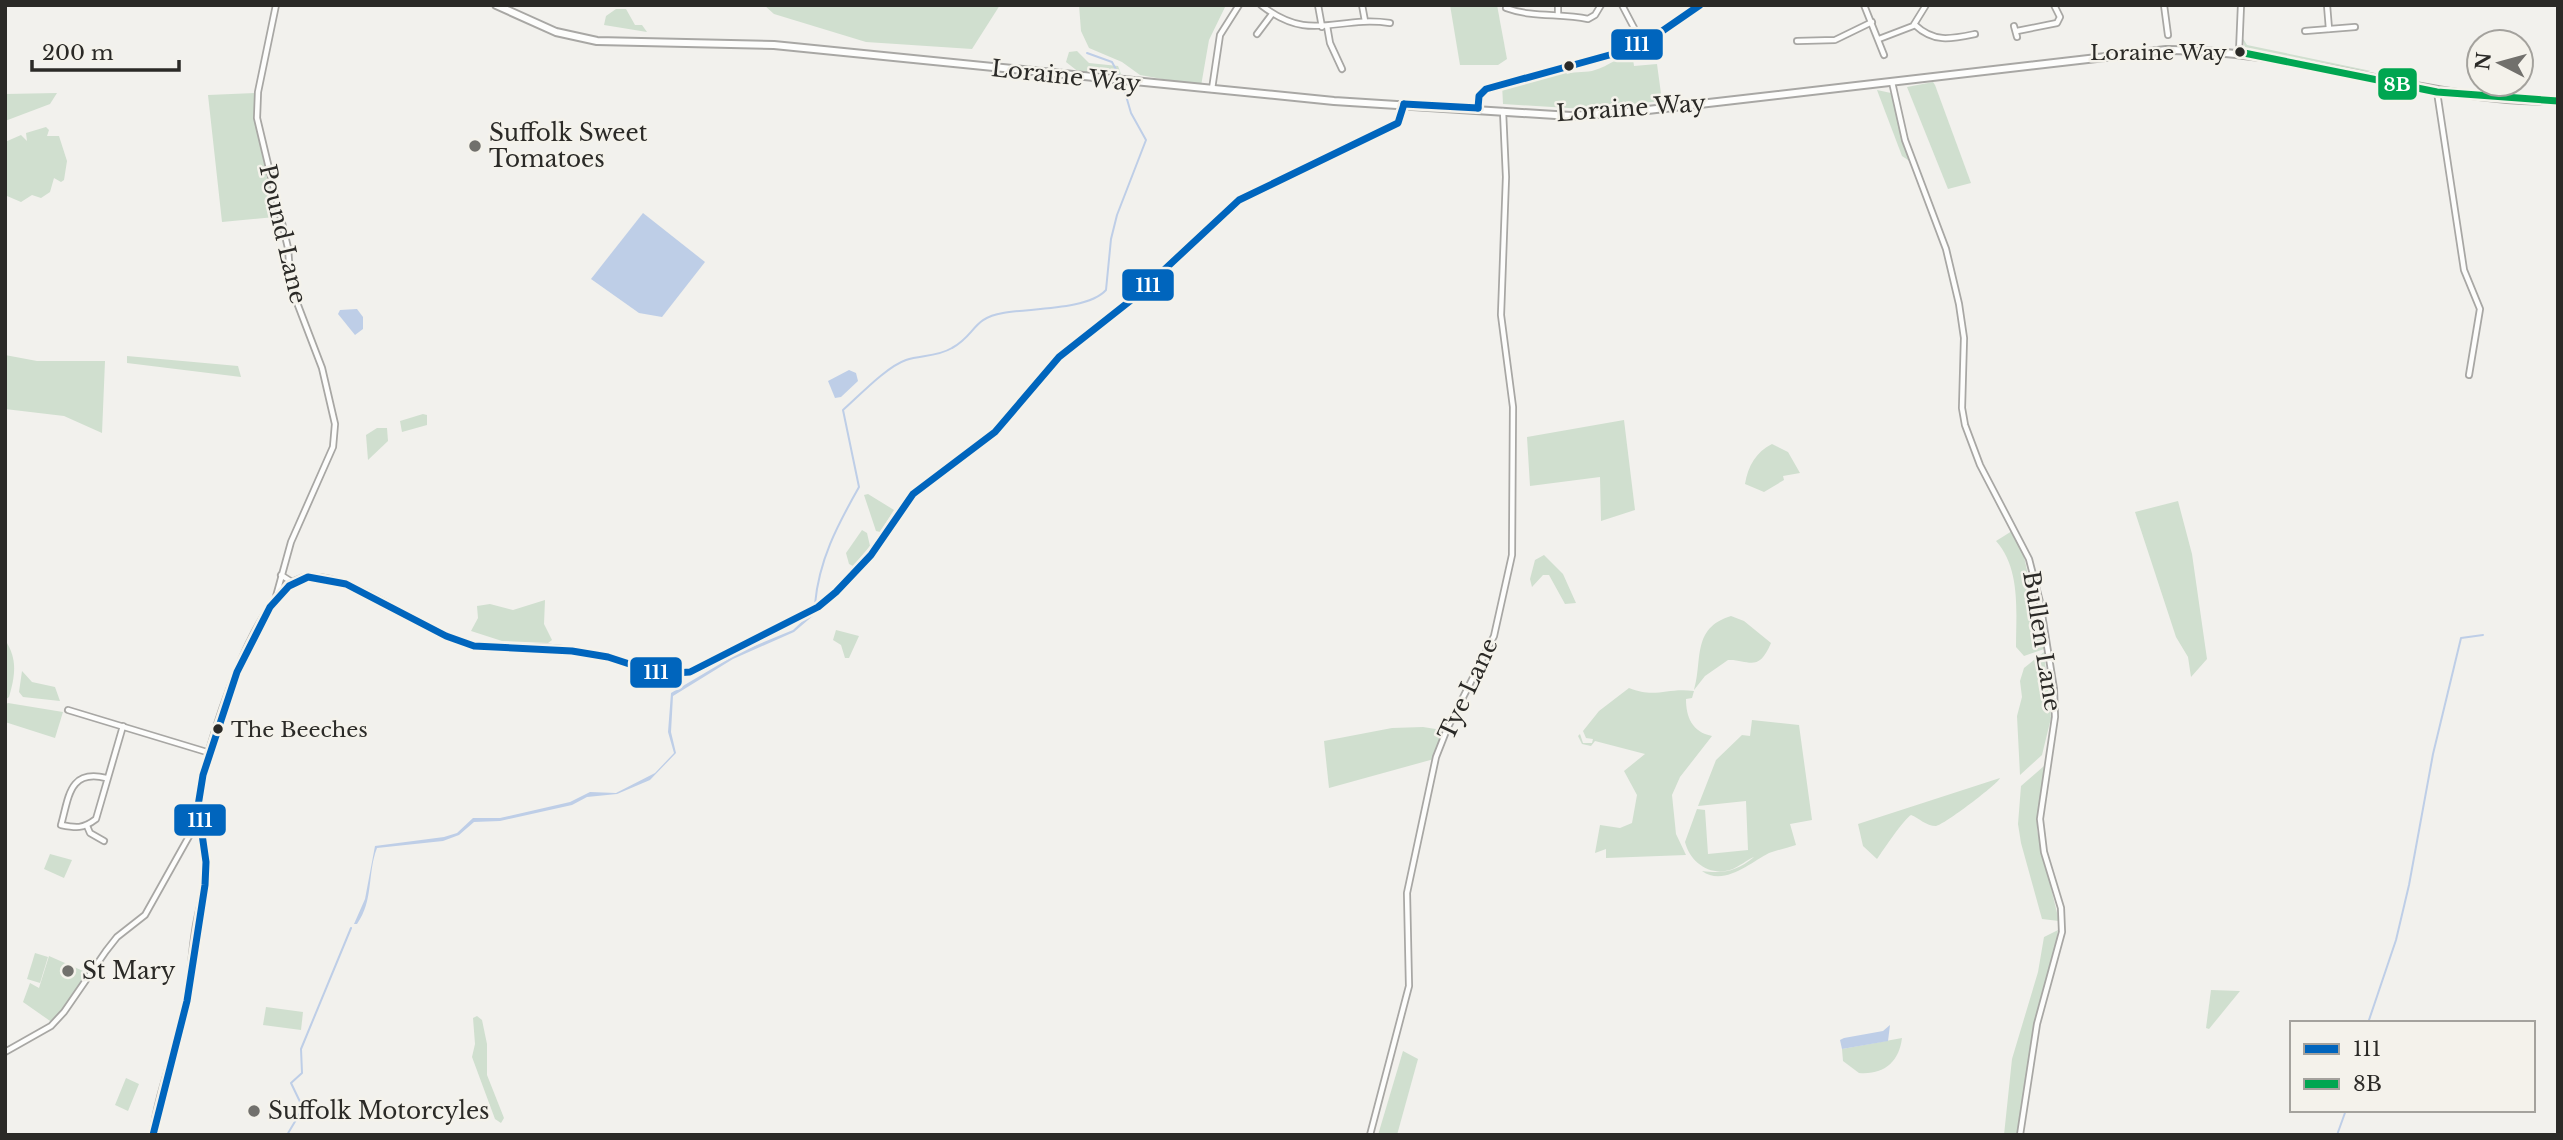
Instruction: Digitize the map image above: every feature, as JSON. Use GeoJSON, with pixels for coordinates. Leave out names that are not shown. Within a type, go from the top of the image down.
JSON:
{"type":"FeatureCollection","features":[{"type":"Feature","properties":{"kind":"main road","name":"Loraine Way"},"geometry":{"type":"LineString","coordinates":[[496,5],[556,32],[597,41],[774,45],[1212,90],[1571,116],[1892,82],[2139,52],[2239,52],[2437,92],[2558,101]]}},
{"type":"Feature","properties":{"kind":"main road"},"geometry":{"type":"LineString","coordinates":[[1478,108],[1481,92],[1493,86],[1578,65],[1642,43],[1700,5]]}},
{"type":"Feature","properties":{"kind":"street","name":"Pound Lane"},"geometry":{"type":"LineString","coordinates":[[275,600],[291,542],[329,458],[335,424],[322,368],[291,287],[288,248],[257,118],[258,92],[276,5]]}},
{"type":"Feature","properties":{"kind":"street"},"geometry":{"type":"LineString","coordinates":[[1212,90],[1220,36],[1239,5]]}},
{"type":"Feature","properties":{"kind":"street"},"geometry":{"type":"LineString","coordinates":[[1261,5],[1272,14],[1293,24],[1324,27],[1365,21],[1390,23]]}},
{"type":"Feature","properties":{"kind":"street"},"geometry":{"type":"LineString","coordinates":[[1318,5],[1329,43],[1342,69]]}},
{"type":"Feature","properties":{"kind":"street"},"geometry":{"type":"LineString","coordinates":[[1362,5],[1365,21]]}},
{"type":"Feature","properties":{"kind":"street"},"geometry":{"type":"LineString","coordinates":[[1558,5],[1558,15]]}},
{"type":"Feature","properties":{"kind":"street"},"geometry":{"type":"LineString","coordinates":[[1506,8],[1528,15],[1590,19],[1601,5]]}},
{"type":"Feature","properties":{"kind":"street"},"geometry":{"type":"LineString","coordinates":[[1864,5],[1884,55]]}},
{"type":"Feature","properties":{"kind":"street"},"geometry":{"type":"LineString","coordinates":[[1879,39],[1915,25],[1926,5]]}},
{"type":"Feature","properties":{"kind":"street"},"geometry":{"type":"LineString","coordinates":[[2016,32],[2057,23],[2060,17],[2054,5]]}},
{"type":"Feature","properties":{"kind":"street"},"geometry":{"type":"LineString","coordinates":[[2164,5],[2168,36]]}},
{"type":"Feature","properties":{"kind":"street"},"geometry":{"type":"LineString","coordinates":[[2239,52],[2241,5]]}},
{"type":"Feature","properties":{"kind":"street"},"geometry":{"type":"LineString","coordinates":[[2327,5],[2329,29]]}},
{"type":"Feature","properties":{"kind":"street"},"geometry":{"type":"LineString","coordinates":[[1624,6],[1642,43]]}},
{"type":"Feature","properties":{"kind":"street"},"geometry":{"type":"LineString","coordinates":[[1256,34],[1272,14]]}},
{"type":"Feature","properties":{"kind":"street"},"geometry":{"type":"LineString","coordinates":[[1797,41],[1835,40],[1872,22]]}},
{"type":"Feature","properties":{"kind":"street"},"geometry":{"type":"LineString","coordinates":[[1915,25],[1937,38],[1975,34]]}},
{"type":"Feature","properties":{"kind":"street"},"geometry":{"type":"LineString","coordinates":[[2305,30],[2355,27]]}},
{"type":"Feature","properties":{"kind":"street"},"geometry":{"type":"LineString","coordinates":[[2160,29],[2167,28]]}},
{"type":"Feature","properties":{"kind":"street","name":"Bullen Lane"},"geometry":{"type":"LineString","coordinates":[[1892,82],[1903,132],[1944,241],[1959,304],[1964,338],[1962,408],[1965,425],[1980,465],[2029,559],[2040,602],[2055,699],[2040,819],[2044,852],[2061,908],[2062,932],[2036,1033],[2020,1135]]}},
{"type":"Feature","properties":{"kind":"street"},"geometry":{"type":"LineString","coordinates":[[2437,92],[2464,270],[2480,309],[2469,375]]}},
{"type":"Feature","properties":{"kind":"street"},"geometry":{"type":"LineString","coordinates":[[153,1135],[160,1096],[187,1001],[194,941],[205,889],[206,862],[199,800],[210,753],[234,679],[275,600],[292,582],[307,577],[338,583],[468,644],[585,652],[619,660],[652,675],[677,676],[690,672],[818,607],[854,575],[913,494],[995,432],[1059,357],[1135,298],[1239,200],[1398,124],[1404,104]]}},
{"type":"Feature","properties":{"kind":"street","name":"Tye Lane"},"geometry":{"type":"LineString","coordinates":[[1370,1135],[1409,986],[1407,893],[1436,757],[1447,729],[1494,636],[1512,555],[1513,407],[1502,315],[1506,177],[1503,110]]}},
{"type":"Feature","properties":{"kind":"street"},"geometry":{"type":"LineString","coordinates":[[281,575],[292,582]]}},
{"type":"Feature","properties":{"kind":"street"},"geometry":{"type":"LineString","coordinates":[[68,710],[210,753]]}},
{"type":"Feature","properties":{"kind":"street"},"geometry":{"type":"LineString","coordinates":[[106,778],[91,774],[81,778],[72,787],[61,825],[76,829],[96,820],[102,809],[106,778],[123,726]]}},
{"type":"Feature","properties":{"kind":"street"},"geometry":{"type":"LineString","coordinates":[[87,826],[90,833],[104,841]]}},
{"type":"Feature","properties":{"kind":"street"},"geometry":{"type":"LineString","coordinates":[[5,1052],[51,1026],[64,1013],[111,944],[145,915],[192,831],[201,826]]}},
{"type":"Feature","properties":{"kind":"green space"},"geometry":{"type":"Polygon","coordinates":[[[764,5],[1000,5],[972,49],[866,42],[774,14],[764,5]]]}},
{"type":"Feature","properties":{"kind":"green space"},"geometry":{"type":"Polygon","coordinates":[[[1079,5],[1226,5],[1209,40],[1201,86],[1140,75],[1122,62],[1089,48],[1081,31],[1079,5]]]}},
{"type":"Feature","properties":{"kind":"green space"},"geometry":{"type":"Polygon","coordinates":[[[1450,5],[1497,5],[1507,59],[1498,65],[1460,65],[1450,5]]]}},
{"type":"Feature","properties":{"kind":"green space"},"geometry":{"type":"Polygon","coordinates":[[[616,9],[626,9],[635,25],[642,25],[647,32],[604,25],[606,16],[616,9]]]}},
{"type":"Feature","properties":{"kind":"green space"},"geometry":{"type":"Polygon","coordinates":[[[2242,37],[2247,45],[2371,71],[2359,72],[2245,48],[2242,37]]]}},
{"type":"Feature","properties":{"kind":"green space"},"geometry":{"type":"Polygon","coordinates":[[[1077,51],[1089,63],[1118,66],[1121,74],[1080,73],[1066,62],[1069,52],[1077,51]]]}},
{"type":"Feature","properties":{"kind":"green space"},"geometry":{"type":"Polygon","coordinates":[[[1632,52],[1634,66],[1657,64],[1662,101],[1584,109],[1503,104],[1502,84],[1565,71],[1567,74],[1592,71],[1632,52]]]}},
{"type":"Feature","properties":{"kind":"green space"},"geometry":{"type":"Polygon","coordinates":[[[1933,82],[1971,183],[1948,189],[1907,87],[1933,82]]]}},
{"type":"Feature","properties":{"kind":"green space"},"geometry":{"type":"Polygon","coordinates":[[[1877,90],[1891,93],[1911,162],[1902,156],[1877,90]]]}},
{"type":"Feature","properties":{"kind":"green space"},"geometry":{"type":"Polygon","coordinates":[[[57,93],[50,104],[5,121],[5,94],[57,93]]]}},
{"type":"Feature","properties":{"kind":"green space"},"geometry":{"type":"Polygon","coordinates":[[[255,93],[254,114],[275,217],[222,222],[208,95],[255,93]]]}},
{"type":"Feature","properties":{"kind":"green space"},"geometry":{"type":"Polygon","coordinates":[[[46,127],[49,130],[47,136],[59,136],[67,161],[64,180],[61,182],[54,178],[50,192],[41,198],[32,195],[21,202],[7,196],[5,142],[21,135],[27,141],[26,133],[46,127]]]}},
{"type":"Feature","properties":{"kind":"green space"},"geometry":{"type":"Polygon","coordinates":[[[5,355],[37,361],[105,361],[102,433],[64,416],[5,409],[5,355]]]}},
{"type":"Feature","properties":{"kind":"green space"},"geometry":{"type":"Polygon","coordinates":[[[127,356],[238,366],[241,377],[127,363],[127,356]]]}},
{"type":"Feature","properties":{"kind":"green space"},"geometry":{"type":"Polygon","coordinates":[[[427,415],[427,425],[402,432],[400,421],[427,415]]]}},
{"type":"Feature","properties":{"kind":"green space"},"geometry":{"type":"Polygon","coordinates":[[[1624,420],[1635,510],[1601,521],[1600,477],[1530,486],[1527,437],[1624,420]]]}},
{"type":"Feature","properties":{"kind":"green space"},"geometry":{"type":"Polygon","coordinates":[[[377,428],[387,428],[388,441],[368,460],[366,435],[377,428]]]}},
{"type":"Feature","properties":{"kind":"green space"},"geometry":{"type":"Polygon","coordinates":[[[1772,444],[1788,452],[1800,473],[1783,476],[1784,480],[1764,492],[1745,484],[1754,460],[1772,444]]]}},
{"type":"Feature","properties":{"kind":"green space"},"geometry":{"type":"Polygon","coordinates":[[[868,494],[894,510],[880,532],[876,531],[864,495],[868,494]]]}},
{"type":"Feature","properties":{"kind":"green space"},"geometry":{"type":"Polygon","coordinates":[[[2178,501],[2192,554],[2207,659],[2191,677],[2188,657],[2176,637],[2135,512],[2178,501]]]}},
{"type":"Feature","properties":{"kind":"green space"},"geometry":{"type":"Polygon","coordinates":[[[862,530],[867,533],[870,546],[853,566],[849,564],[846,553],[862,530]]]}},
{"type":"Feature","properties":{"kind":"green space"},"geometry":{"type":"Polygon","coordinates":[[[2012,531],[2023,552],[2044,649],[2024,656],[2016,647],[2015,591],[2010,564],[1996,541],[2012,531]]]}},
{"type":"Feature","properties":{"kind":"green space"},"geometry":{"type":"Polygon","coordinates":[[[1544,555],[1563,574],[1576,603],[1565,604],[1549,575],[1543,575],[1532,587],[1530,579],[1535,560],[1544,555]]]}},
{"type":"Feature","properties":{"kind":"green space"},"geometry":{"type":"Polygon","coordinates":[[[545,600],[544,624],[552,640],[548,643],[502,641],[471,631],[478,618],[477,606],[490,604],[513,610],[545,600]]]}},
{"type":"Feature","properties":{"kind":"green space"},"geometry":{"type":"Polygon","coordinates":[[[1731,616],[1744,621],[1771,643],[1766,653],[1762,659],[1752,663],[1728,660],[1705,676],[1694,690],[1704,637],[1718,621],[1731,616]]]}},
{"type":"Feature","properties":{"kind":"green space"},"geometry":{"type":"Polygon","coordinates":[[[836,630],[859,636],[849,658],[845,658],[841,645],[833,640],[836,630]]]}},
{"type":"Feature","properties":{"kind":"green space"},"geometry":{"type":"Polygon","coordinates":[[[5,640],[12,654],[14,668],[9,697],[5,700],[5,640]]]}},
{"type":"Feature","properties":{"kind":"green space"},"geometry":{"type":"Polygon","coordinates":[[[2044,652],[2051,718],[2042,755],[2020,775],[2017,716],[2022,697],[2020,681],[2024,668],[2044,652]]]}},
{"type":"Feature","properties":{"kind":"green space"},"geometry":{"type":"Polygon","coordinates":[[[22,671],[32,682],[55,687],[60,701],[23,697],[19,692],[22,671]]]}},
{"type":"Feature","properties":{"kind":"green space"},"geometry":{"type":"Polygon","coordinates":[[[1629,688],[1647,693],[1694,691],[1692,698],[1686,699],[1689,718],[1700,731],[1712,736],[1680,777],[1672,795],[1676,834],[1686,855],[1606,858],[1606,849],[1595,853],[1600,825],[1620,828],[1632,823],[1637,795],[1624,771],[1645,754],[1595,741],[1591,746],[1582,744],[1578,736],[1580,734],[1583,743],[1592,743],[1593,739],[1586,738],[1583,731],[1599,711],[1629,688]]]}},
{"type":"Feature","properties":{"kind":"green space"},"geometry":{"type":"Polygon","coordinates":[[[8,703],[63,712],[55,738],[5,722],[5,705],[8,703]]]}},
{"type":"Feature","properties":{"kind":"green space"},"geometry":{"type":"Polygon","coordinates":[[[1752,720],[1799,725],[1812,820],[1790,824],[1796,845],[1769,853],[1728,875],[1710,875],[1702,871],[1717,872],[1730,870],[1715,871],[1702,866],[1691,856],[1685,842],[1697,809],[1705,810],[1708,854],[1748,850],[1746,801],[1698,806],[1716,760],[1742,735],[1750,736],[1752,720]]]}},
{"type":"Feature","properties":{"kind":"green space"},"geometry":{"type":"Polygon","coordinates":[[[1423,727],[1442,730],[1434,759],[1329,788],[1324,741],[1392,728],[1423,727]]]}},
{"type":"Feature","properties":{"kind":"green space"},"geometry":{"type":"Polygon","coordinates":[[[2044,766],[2037,830],[2059,921],[2042,919],[2018,824],[2021,786],[2044,766]]]}},
{"type":"Feature","properties":{"kind":"green space"},"geometry":{"type":"Polygon","coordinates":[[[2000,778],[1971,804],[1936,826],[1911,815],[1877,859],[1863,846],[1858,824],[2000,778]]]}},
{"type":"Feature","properties":{"kind":"green space"},"geometry":{"type":"Polygon","coordinates":[[[50,854],[72,860],[64,878],[44,869],[50,854]]]}},
{"type":"Feature","properties":{"kind":"green space"},"geometry":{"type":"Polygon","coordinates":[[[2058,930],[2054,962],[2035,1026],[2019,1135],[2004,1135],[2012,1059],[2038,972],[2044,937],[2058,930]]]}},
{"type":"Feature","properties":{"kind":"green space"},"geometry":{"type":"Polygon","coordinates":[[[35,953],[48,957],[40,983],[27,979],[35,953]]]}},
{"type":"Feature","properties":{"kind":"green space"},"geometry":{"type":"Polygon","coordinates":[[[49,956],[90,974],[53,1023],[23,1002],[30,983],[39,988],[49,956]]]}},
{"type":"Feature","properties":{"kind":"green space"},"geometry":{"type":"Polygon","coordinates":[[[2211,990],[2240,991],[2209,1029],[2206,1028],[2211,990]]]}},
{"type":"Feature","properties":{"kind":"green space"},"geometry":{"type":"Polygon","coordinates":[[[266,1007],[303,1012],[301,1030],[263,1025],[266,1007]]]}},
{"type":"Feature","properties":{"kind":"green space"},"geometry":{"type":"Polygon","coordinates":[[[477,1016],[482,1020],[487,1044],[487,1075],[504,1118],[501,1123],[495,1119],[472,1057],[475,1044],[473,1018],[477,1016]]]}},
{"type":"Feature","properties":{"kind":"green space"},"geometry":{"type":"Polygon","coordinates":[[[1902,1038],[1894,1060],[1876,1072],[1859,1073],[1843,1061],[1842,1049],[1902,1038]]]}},
{"type":"Feature","properties":{"kind":"green space"},"geometry":{"type":"Polygon","coordinates":[[[1403,1051],[1418,1059],[1397,1135],[1378,1135],[1403,1051]]]}},
{"type":"Feature","properties":{"kind":"green space"},"geometry":{"type":"Polygon","coordinates":[[[126,1078],[139,1084],[128,1111],[115,1105],[126,1078]]]}},
{"type":"Feature","properties":{"kind":"water"},"geometry":{"type":"Polygon","coordinates":[[[643,213],[705,262],[662,317],[639,313],[591,279],[643,213]]]}},
{"type":"Feature","properties":{"kind":"water"},"geometry":{"type":"Polygon","coordinates":[[[357,309],[363,317],[363,329],[355,335],[338,314],[340,310],[357,309]]]}},
{"type":"Feature","properties":{"kind":"water"},"geometry":{"type":"Polygon","coordinates":[[[849,370],[856,373],[858,381],[841,397],[835,398],[828,381],[849,370]]]}},
{"type":"Feature","properties":{"kind":"water"},"geometry":{"type":"Polygon","coordinates":[[[810,614],[815,614],[794,632],[733,659],[673,696],[671,732],[676,753],[650,780],[617,794],[587,797],[572,805],[500,821],[474,822],[459,835],[443,841],[377,848],[366,906],[357,924],[354,924],[365,899],[375,846],[444,837],[457,833],[473,818],[500,818],[570,802],[590,792],[616,793],[655,773],[674,753],[668,732],[671,693],[742,651],[793,630],[810,614]]]}},
{"type":"Feature","properties":{"kind":"water"},"geometry":{"type":"Polygon","coordinates":[[[1890,1025],[1888,1041],[1842,1049],[1840,1040],[1844,1038],[1883,1031],[1890,1025]]]}},
{"type":"Feature","properties":{"kind":"waterway"},"geometry":{"type":"LineString","coordinates":[[1087,53],[1112,62],[1120,77]]}},
{"type":"Feature","properties":{"kind":"waterway"},"geometry":{"type":"LineString","coordinates":[[815,604],[820,573],[830,544],[859,487],[843,410],[890,369],[906,360],[952,348],[993,315],[1073,305],[1098,297],[1106,290],[1111,239],[1117,215],[1146,140],[1131,113],[1122,82]]}},
{"type":"Feature","properties":{"kind":"waterway"},"geometry":{"type":"LineString","coordinates":[[2369,1021],[2396,940],[2433,754],[2461,638],[2483,635]]}},
{"type":"Feature","properties":{"kind":"waterway"},"geometry":{"type":"LineString","coordinates":[[287,1135],[303,1108],[291,1083],[302,1073],[301,1049],[351,928]]}},
{"type":"Feature","properties":{"kind":"waterway"},"geometry":{"type":"LineString","coordinates":[[2337,1135],[2345,1112]]}},
{"type":"Feature","properties":{"kind":"transit line","name":"111"},"geometry":{"type":"LineString","coordinates":[[1478,108],[1479,96],[1486,89],[1624,51],[1655,36],[1700,5]]}},
{"type":"Feature","properties":{"kind":"transit line","name":"8B"},"geometry":{"type":"LineString","coordinates":[[2239,52],[2437,92],[2558,101]]}},
{"type":"Feature","properties":{"kind":"transit line","name":"111"},"geometry":{"type":"LineString","coordinates":[[1404,104],[1478,108]]}},
{"type":"Feature","properties":{"kind":"transit line","name":"111"},"geometry":{"type":"LineString","coordinates":[[153,1135],[187,1001],[205,885],[206,862],[198,806],[203,775],[237,672],[270,607],[289,586],[308,577],[346,584],[446,636],[474,646],[572,651],[608,657],[660,674],[690,672],[818,607],[871,555],[913,494],[995,432],[1059,357],[1135,297],[1239,200],[1398,123],[1404,104]]}},
{"type":"Feature","properties":{"kind":"place","name":"Loraine Way"},"geometry":{"type":"Point","coordinates":[2240,52]}},
{"type":"Feature","properties":{"kind":"place","name":"Suffolk Sweet Tomatoes"},"geometry":{"type":"Point","coordinates":[475,146]}},
{"type":"Feature","properties":{"kind":"place","name":"The Beeches"},"geometry":{"type":"Point","coordinates":[218,729]}},
{"type":"Feature","properties":{"kind":"place","name":"St Mary"},"geometry":{"type":"Point","coordinates":[68,971]}},
{"type":"Feature","properties":{"kind":"place","name":"Suffolk Motorcyles"},"geometry":{"type":"Point","coordinates":[254,1111]}}]}
